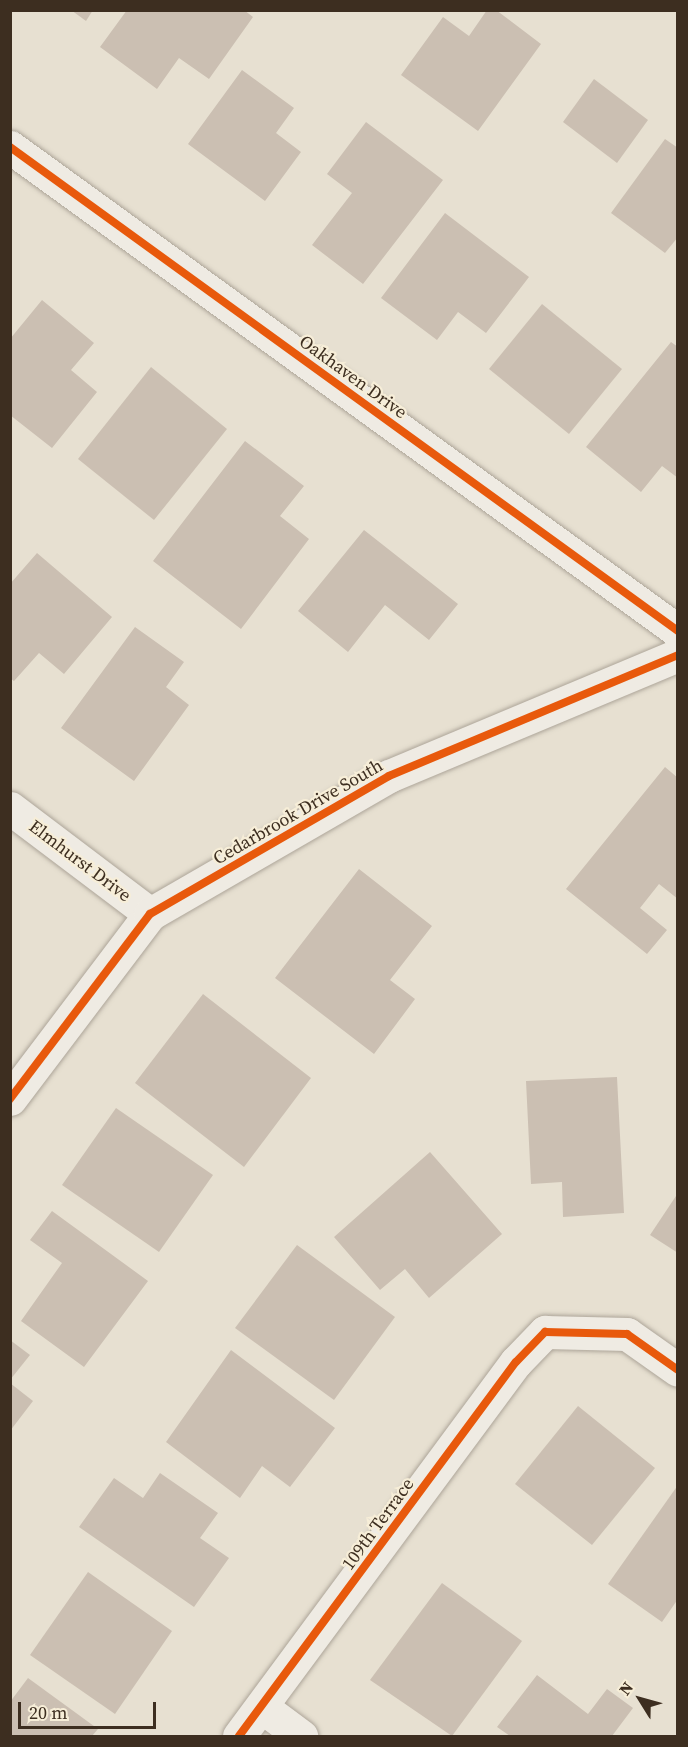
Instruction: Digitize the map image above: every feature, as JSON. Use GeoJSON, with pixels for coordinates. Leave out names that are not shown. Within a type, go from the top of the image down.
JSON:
{"type":"FeatureCollection","features":[{"type":"Feature","properties":{"kind":"street","name":"Oakhaven Drive"},"geometry":{"type":"LineString","coordinates":[[10,147],[678,631]]}},
{"type":"Feature","properties":{"kind":"street","name":"Cedarbrook Drive South"},"geometry":{"type":"LineString","coordinates":[[10,1099],[150,914],[389,776],[678,655]]}},
{"type":"Feature","properties":{"kind":"street","name":"Elmhurst Drive"},"geometry":{"type":"LineString","coordinates":[[10,808],[150,914]]}},
{"type":"Feature","properties":{"kind":"street","name":"109th Terrace"},"geometry":{"type":"LineString","coordinates":[[239,1737],[516,1362],[545,1332],[627,1334],[678,1370]]}},
{"type":"Feature","properties":{"kind":"street"},"geometry":{"type":"LineString","coordinates":[[262,1707],[301,1737]]}},
{"type":"Feature","properties":{"kind":"building"},"geometry":{"type":"Polygon","coordinates":[[[71,10],[93,10],[86,21],[71,10]]]}},
{"type":"Feature","properties":{"kind":"building"},"geometry":{"type":"Polygon","coordinates":[[[127,10],[244,10],[253,17],[209,79],[179,58],[157,89],[100,47],[127,10]]]}},
{"type":"Feature","properties":{"kind":"building"},"geometry":{"type":"Polygon","coordinates":[[[487,10],[496,10],[541,44],[478,131],[401,75],[443,17],[469,36],[487,10]]]}},
{"type":"Feature","properties":{"kind":"building"},"geometry":{"type":"Polygon","coordinates":[[[242,70],[294,108],[276,133],[301,152],[265,201],[188,144],[242,70]]]}},
{"type":"Feature","properties":{"kind":"building"},"geometry":{"type":"Polygon","coordinates":[[[594,79],[648,120],[617,163],[563,122],[594,79]]]}},
{"type":"Feature","properties":{"kind":"building"},"geometry":{"type":"Polygon","coordinates":[[[366,122],[443,180],[363,284],[312,245],[352,193],[327,174],[366,122]]]}},
{"type":"Feature","properties":{"kind":"building"},"geometry":{"type":"Polygon","coordinates":[[[665,139],[678,148],[678,237],[665,253],[611,213],[665,139]]]}},
{"type":"Feature","properties":{"kind":"building"},"geometry":{"type":"Polygon","coordinates":[[[445,213],[529,277],[486,333],[458,312],[437,340],[381,298],[445,213]]]}},
{"type":"Feature","properties":{"kind":"building"},"geometry":{"type":"Polygon","coordinates":[[[42,300],[94,343],[71,370],[97,392],[52,448],[10,415],[10,339],[42,300]]]}},
{"type":"Feature","properties":{"kind":"building"},"geometry":{"type":"Polygon","coordinates":[[[542,304],[622,369],[569,434],[489,369],[542,304]]]}},
{"type":"Feature","properties":{"kind":"building"},"geometry":{"type":"Polygon","coordinates":[[[671,342],[678,347],[678,478],[662,466],[641,492],[586,447],[671,342]]]}},
{"type":"Feature","properties":{"kind":"building"},"geometry":{"type":"Polygon","coordinates":[[[151,367],[227,429],[154,520],[78,459],[151,367]]]}},
{"type":"Feature","properties":{"kind":"building"},"geometry":{"type":"Polygon","coordinates":[[[245,441],[304,486],[280,516],[309,539],[241,629],[153,561],[245,441]]]}},
{"type":"Feature","properties":{"kind":"building"},"geometry":{"type":"Polygon","coordinates":[[[364,530],[458,604],[429,640],[385,605],[348,652],[298,611],[364,530]]]}},
{"type":"Feature","properties":{"kind":"building"},"geometry":{"type":"Polygon","coordinates":[[[37,553],[112,617],[64,674],[39,653],[14,681],[10,678],[10,584],[37,553]]]}},
{"type":"Feature","properties":{"kind":"building"},"geometry":{"type":"Polygon","coordinates":[[[135,627],[184,662],[166,687],[189,705],[134,781],[61,728],[135,627]]]}},
{"type":"Feature","properties":{"kind":"building"},"geometry":{"type":"Polygon","coordinates":[[[665,767],[678,778],[678,899],[659,884],[640,908],[667,930],[647,954],[566,889],[665,767]]]}},
{"type":"Feature","properties":{"kind":"building"},"geometry":{"type":"Polygon","coordinates":[[[359,869],[432,926],[390,980],[415,999],[374,1054],[275,978],[359,869]]]}},
{"type":"Feature","properties":{"kind":"building"},"geometry":{"type":"Polygon","coordinates":[[[203,994],[311,1078],[244,1167],[135,1083],[203,994]]]}},
{"type":"Feature","properties":{"kind":"building"},"geometry":{"type":"Polygon","coordinates":[[[617,1077],[624,1213],[563,1217],[562,1182],[531,1184],[526,1081],[617,1077]]]}},
{"type":"Feature","properties":{"kind":"building"},"geometry":{"type":"Polygon","coordinates":[[[116,1108],[213,1175],[159,1252],[62,1185],[116,1108]]]}},
{"type":"Feature","properties":{"kind":"building"},"geometry":{"type":"Polygon","coordinates":[[[430,1152],[502,1234],[429,1298],[405,1269],[380,1290],[334,1237],[430,1152]]]}},
{"type":"Feature","properties":{"kind":"building"},"geometry":{"type":"Polygon","coordinates":[[[678,1193],[678,1253],[650,1235],[678,1193]]]}},
{"type":"Feature","properties":{"kind":"building"},"geometry":{"type":"Polygon","coordinates":[[[52,1211],[148,1281],[84,1367],[21,1321],[62,1263],[30,1240],[52,1211]]]}},
{"type":"Feature","properties":{"kind":"building"},"geometry":{"type":"Polygon","coordinates":[[[297,1245],[395,1317],[334,1400],[235,1328],[297,1245]]]}},
{"type":"Feature","properties":{"kind":"building"},"geometry":{"type":"Polygon","coordinates":[[[10,1340],[30,1355],[10,1380],[10,1340]]]}},
{"type":"Feature","properties":{"kind":"building"},"geometry":{"type":"Polygon","coordinates":[[[231,1350],[335,1428],[290,1487],[262,1466],[240,1498],[166,1442],[231,1350]]]}},
{"type":"Feature","properties":{"kind":"building"},"geometry":{"type":"Polygon","coordinates":[[[10,1383],[33,1401],[10,1431],[10,1383]]]}},
{"type":"Feature","properties":{"kind":"building"},"geometry":{"type":"Polygon","coordinates":[[[578,1406],[655,1468],[592,1545],[515,1484],[578,1406]]]}},
{"type":"Feature","properties":{"kind":"building"},"geometry":{"type":"Polygon","coordinates":[[[160,1473],[218,1513],[200,1538],[229,1558],[194,1607],[79,1527],[114,1478],[143,1498],[160,1473]]]}},
{"type":"Feature","properties":{"kind":"building"},"geometry":{"type":"Polygon","coordinates":[[[678,1485],[678,1599],[662,1622],[608,1584],[678,1485]]]}},
{"type":"Feature","properties":{"kind":"building"},"geometry":{"type":"Polygon","coordinates":[[[88,1572],[172,1631],[115,1714],[30,1655],[88,1572]]]}},
{"type":"Feature","properties":{"kind":"building"},"geometry":{"type":"Polygon","coordinates":[[[442,1583],[522,1641],[452,1736],[370,1680],[442,1583]]]}},
{"type":"Feature","properties":{"kind":"building"},"geometry":{"type":"Polygon","coordinates":[[[537,1675],[588,1714],[607,1689],[633,1708],[612,1736],[510,1736],[497,1727],[537,1675]]]}},
{"type":"Feature","properties":{"kind":"building"},"geometry":{"type":"Polygon","coordinates":[[[28,1678],[98,1729],[92,1736],[10,1736],[10,1702],[28,1678]]]}},
{"type":"Feature","properties":{"kind":"cycle path"},"geometry":{"type":"LineString","coordinates":[[10,147],[678,631]]}},
{"type":"Feature","properties":{"kind":"cycle path"},"geometry":{"type":"LineString","coordinates":[[10,1099],[150,914],[389,776],[678,655]]}},
{"type":"Feature","properties":{"kind":"cycle path"},"geometry":{"type":"LineString","coordinates":[[239,1736],[516,1362],[545,1332],[627,1334],[678,1370]]}}]}
